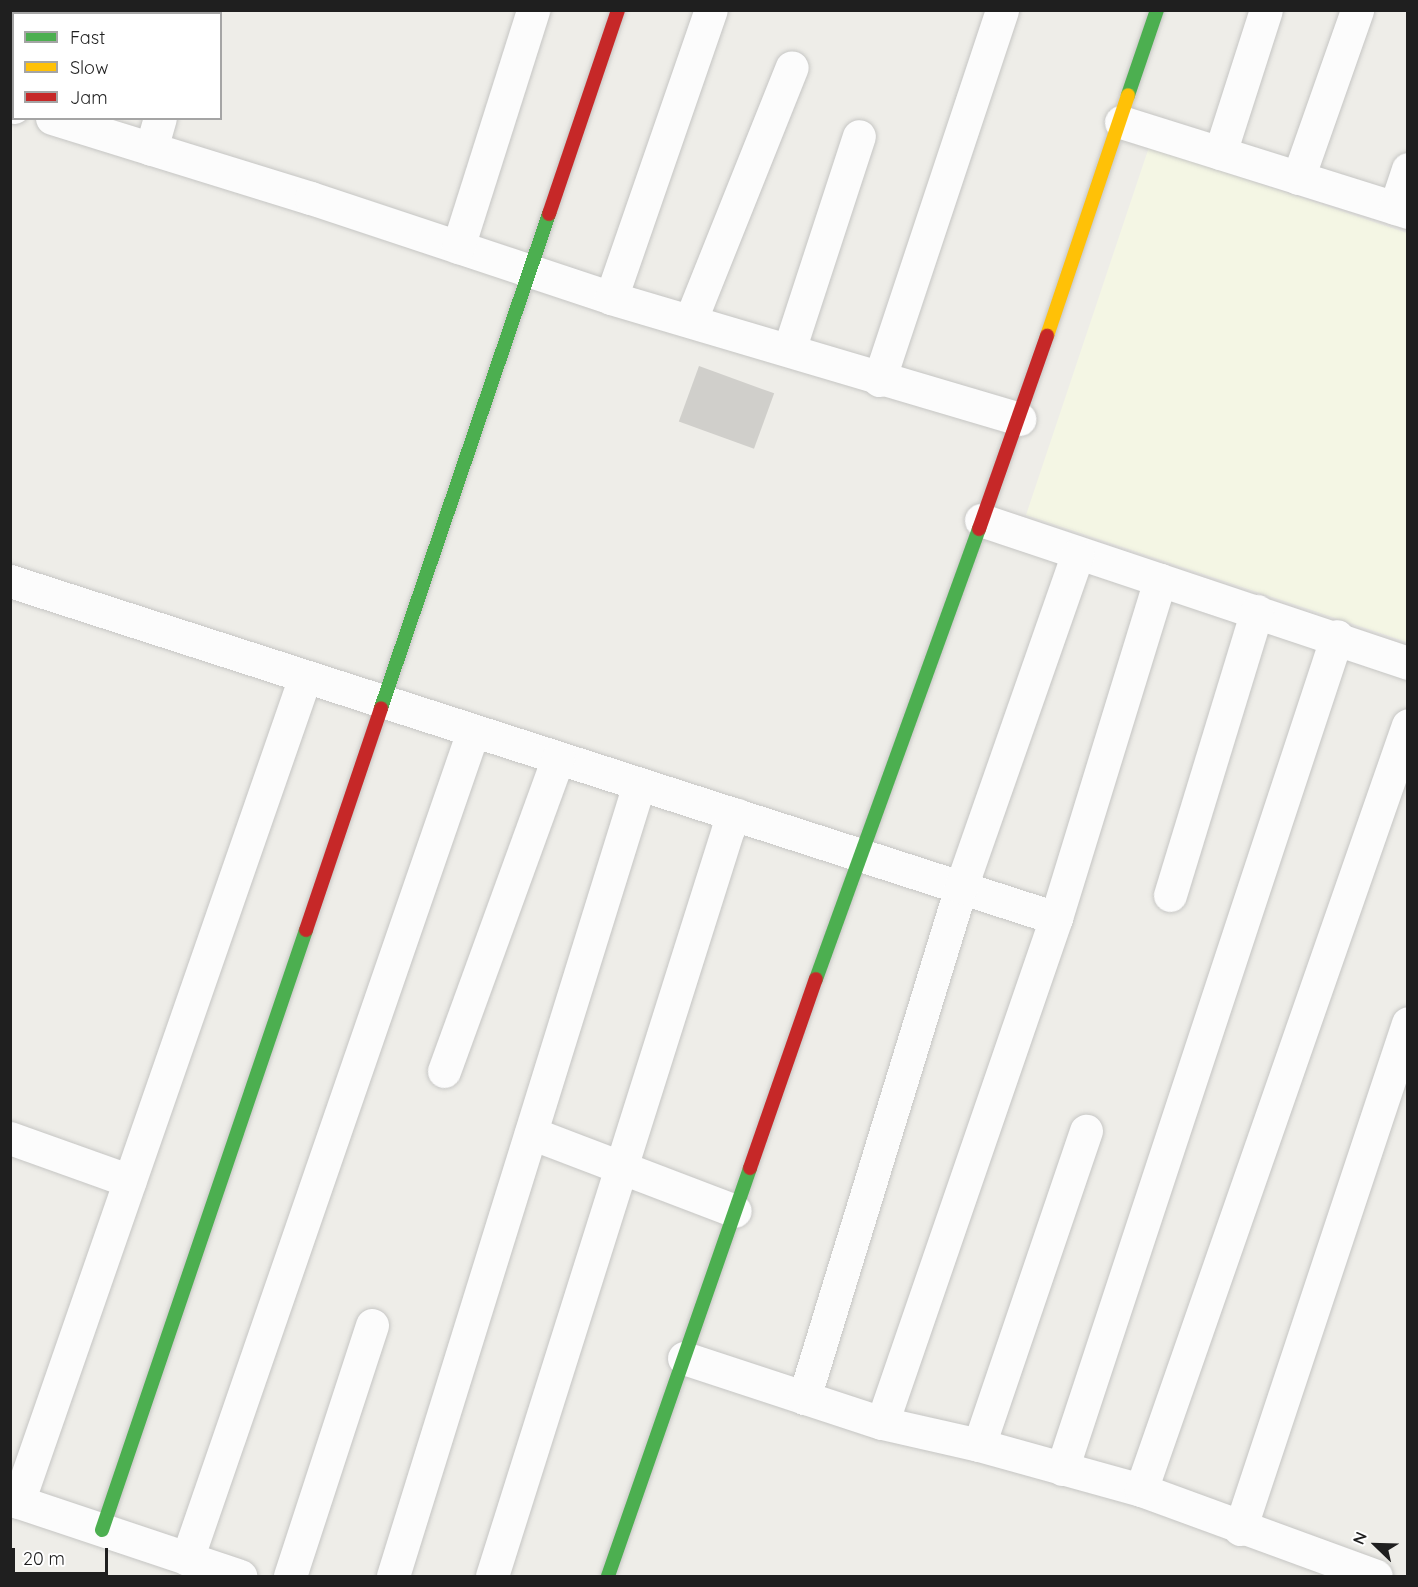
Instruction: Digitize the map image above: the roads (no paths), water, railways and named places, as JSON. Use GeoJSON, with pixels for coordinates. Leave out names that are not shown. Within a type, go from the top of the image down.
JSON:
{"type":"FeatureCollection","features":[{"type":"Feature","properties":{"kind":"street"},"geometry":{"type":"LineString","coordinates":[[458,247],[533,10]]}},
{"type":"Feature","properties":{"kind":"street"},"geometry":{"type":"LineString","coordinates":[[102,1530],[618,10]]}},
{"type":"Feature","properties":{"kind":"street"},"geometry":{"type":"LineString","coordinates":[[611,298],[711,10]]}},
{"type":"Feature","properties":{"kind":"street"},"geometry":{"type":"LineString","coordinates":[[879,380],[1002,10]]}},
{"type":"Feature","properties":{"kind":"street"},"geometry":{"type":"LineString","coordinates":[[608,1576],[859,854],[1019,419],[1157,10]]}},
{"type":"Feature","properties":{"kind":"street"},"geometry":{"type":"LineString","coordinates":[[1220,153],[1266,10]]}},
{"type":"Feature","properties":{"kind":"street"},"geometry":{"type":"LineString","coordinates":[[1298,178],[1357,10]]}},
{"type":"Feature","properties":{"kind":"street"},"geometry":{"type":"LineString","coordinates":[[691,319],[792,67]]}},
{"type":"Feature","properties":{"kind":"street"},"geometry":{"type":"LineString","coordinates":[[65,120],[155,134],[458,247],[611,298],[691,319],[879,380],[1019,419]]}},
{"type":"Feature","properties":{"kind":"street"},"geometry":{"type":"LineString","coordinates":[[1121,122],[1401,210],[1407,169]]}},
{"type":"Feature","properties":{"kind":"street"},"geometry":{"type":"LineString","coordinates":[[789,350],[859,136]]}},
{"type":"Feature","properties":{"kind":"street"},"geometry":{"type":"LineString","coordinates":[[981,520],[1077,555],[1337,636],[1407,663]]}},
{"type":"Feature","properties":{"kind":"street"},"geometry":{"type":"LineString","coordinates":[[804,1398],[961,887],[1077,555]]}},
{"type":"Feature","properties":{"kind":"street"},"geometry":{"type":"LineString","coordinates":[[882,1423],[1056,918],[1160,580]]}},
{"type":"Feature","properties":{"kind":"street"},"geometry":{"type":"LineString","coordinates":[[10,581],[1056,918]]}},
{"type":"Feature","properties":{"kind":"street"},"geometry":{"type":"LineString","coordinates":[[1170,895],[1257,611]]}},
{"type":"Feature","properties":{"kind":"street"},"geometry":{"type":"LineString","coordinates":[[1062,1469],[1337,636]]}},
{"type":"Feature","properties":{"kind":"street"},"geometry":{"type":"LineString","coordinates":[[240,1576],[14,1500],[130,1181],[305,677]]}},
{"type":"Feature","properties":{"kind":"street"},"geometry":{"type":"LineString","coordinates":[[1141,1490],[1407,725]]}},
{"type":"Feature","properties":{"kind":"street"},"geometry":{"type":"LineString","coordinates":[[187,1558],[473,731]]}},
{"type":"Feature","properties":{"kind":"street"},"geometry":{"type":"LineString","coordinates":[[444,1071],[558,758]]}},
{"type":"Feature","properties":{"kind":"street"},"geometry":{"type":"LineString","coordinates":[[393,1576],[639,784]]}},
{"type":"Feature","properties":{"kind":"street"},"geometry":{"type":"LineString","coordinates":[[492,1576],[728,829],[737,815]]}},
{"type":"Feature","properties":{"kind":"street"},"geometry":{"type":"LineString","coordinates":[[1240,1529],[1407,1023]]}},
{"type":"Feature","properties":{"kind":"street"},"geometry":{"type":"LineString","coordinates":[[979,1444],[1086,1131]]}},
{"type":"Feature","properties":{"kind":"street"},"geometry":{"type":"LineString","coordinates":[[531,1133],[735,1210]]}},
{"type":"Feature","properties":{"kind":"street"},"geometry":{"type":"LineString","coordinates":[[10,1138],[130,1181]]}},
{"type":"Feature","properties":{"kind":"street"},"geometry":{"type":"LineString","coordinates":[[290,1576],[372,1325]]}},
{"type":"Feature","properties":{"kind":"street"},"geometry":{"type":"LineString","coordinates":[[684,1358],[882,1423],[979,1444],[1141,1490],[1240,1529],[1376,1576]]}}]}
